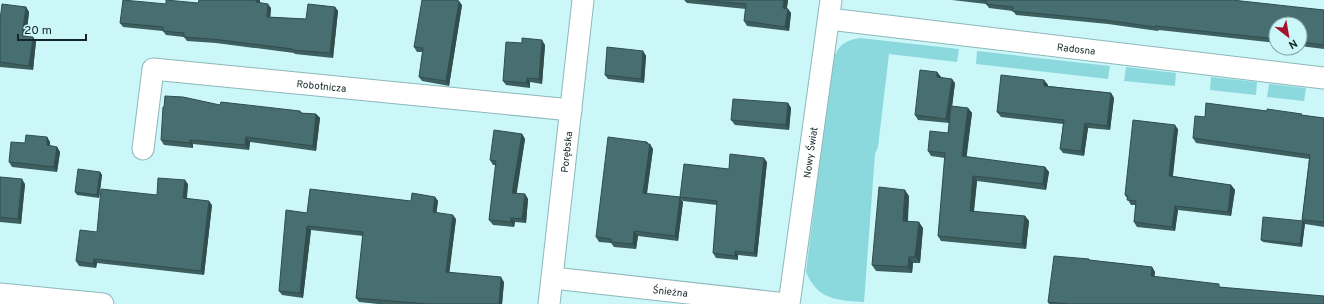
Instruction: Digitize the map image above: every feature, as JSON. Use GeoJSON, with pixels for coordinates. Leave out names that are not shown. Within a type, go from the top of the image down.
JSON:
{"type":"FeatureCollection","features":[{"type":"Feature","properties":{"kind":"street","name":"Porębska"},"geometry":{"type":"LineString","coordinates":[[549,304],[583,0]]}},
{"type":"Feature","properties":{"kind":"street","name":"Radosna"},"geometry":{"type":"LineString","coordinates":[[830,9],[1324,78]]}},
{"type":"Feature","properties":{"kind":"street","name":"Nowy Świat"},"geometry":{"type":"LineString","coordinates":[[788,304],[830,9]]}},
{"type":"Feature","properties":{"kind":"street","name":"Robotnicza"},"geometry":{"type":"LineString","coordinates":[[143,149],[153,69],[571,110]]}},
{"type":"Feature","properties":{"kind":"street","name":"Śnieżna"},"geometry":{"type":"LineString","coordinates":[[553,278],[788,304]]}},
{"type":"Feature","properties":{"kind":"street"},"geometry":{"type":"LineString","coordinates":[[0,294],[103,304]]}},
{"type":"Feature","properties":{"kind":"shaded area"},"geometry":{"type":"Polygon","coordinates":[[[860,38],[959,49],[957,62],[889,54],[878,147],[875,154],[864,302],[829,297],[816,288],[806,272],[831,70],[834,57],[836,52],[843,44],[853,39],[860,38]]]}},
{"type":"Feature","properties":{"kind":"shaded area"},"geometry":{"type":"Polygon","coordinates":[[[977,51],[1110,66],[1108,79],[976,64],[977,51]]]}},
{"type":"Feature","properties":{"kind":"shaded area"},"geometry":{"type":"Polygon","coordinates":[[[1126,67],[1176,73],[1175,86],[1124,81],[1126,67]]]}},
{"type":"Feature","properties":{"kind":"shaded area"},"geometry":{"type":"Polygon","coordinates":[[[1211,77],[1257,82],[1256,95],[1210,90],[1211,77]]]}},
{"type":"Feature","properties":{"kind":"shaded area"},"geometry":{"type":"Polygon","coordinates":[[[1269,84],[1306,88],[1304,101],[1267,97],[1269,84]]]}},
{"type":"Feature","properties":{"kind":"building"},"geometry":{"type":"Polygon","coordinates":[[[123,0],[166,4],[166,0],[198,3],[199,0],[257,0],[256,2],[268,4],[267,17],[306,19],[308,4],[335,7],[330,53],[184,37],[184,33],[163,31],[163,27],[120,23],[123,0]]]}},
{"type":"Feature","properties":{"kind":"building"},"geometry":{"type":"Polygon","coordinates":[[[422,0],[459,1],[446,81],[419,77],[423,48],[414,47],[422,0]]]}},
{"type":"Feature","properties":{"kind":"building"},"geometry":{"type":"Polygon","coordinates":[[[698,0],[784,0],[783,8],[788,9],[785,27],[744,21],[746,4],[698,0]]]}},
{"type":"Feature","properties":{"kind":"building"},"geometry":{"type":"Polygon","coordinates":[[[986,0],[1232,0],[1324,10],[1324,45],[1308,43],[1308,16],[1268,16],[1268,38],[1012,11],[1013,7],[986,4],[986,0]]]}},
{"type":"Feature","properties":{"kind":"building"},"geometry":{"type":"Polygon","coordinates":[[[2,4],[26,7],[22,36],[33,37],[29,66],[0,62],[0,20],[2,4]]]}},
{"type":"Feature","properties":{"kind":"building"},"geometry":{"type":"Polygon","coordinates":[[[522,38],[542,40],[539,79],[527,78],[527,83],[503,81],[506,42],[522,43],[522,38]]]}},
{"type":"Feature","properties":{"kind":"building"},"geometry":{"type":"Polygon","coordinates":[[[607,47],[643,51],[641,79],[605,75],[607,47]]]}},
{"type":"Feature","properties":{"kind":"building"},"geometry":{"type":"Polygon","coordinates":[[[920,70],[937,72],[937,77],[952,79],[946,119],[915,115],[920,70]]]}},
{"type":"Feature","properties":{"kind":"building"},"geometry":{"type":"Polygon","coordinates":[[[1001,75],[1044,80],[1044,86],[1111,93],[1107,126],[1085,123],[1081,151],[1060,149],[1064,120],[997,112],[1001,75]]]}},
{"type":"Feature","properties":{"kind":"building"},"geometry":{"type":"Polygon","coordinates":[[[165,96],[183,97],[220,105],[221,102],[316,114],[313,146],[246,137],[245,145],[190,140],[190,143],[161,140],[165,96]]]}},
{"type":"Feature","properties":{"kind":"building"},"geometry":{"type":"Polygon","coordinates":[[[733,99],[788,103],[786,125],[731,120],[733,99]]]}},
{"type":"Feature","properties":{"kind":"building"},"geometry":{"type":"Polygon","coordinates":[[[1206,103],[1267,111],[1267,109],[1324,118],[1324,222],[1302,220],[1310,155],[1193,138],[1195,116],[1205,117],[1206,103]]]}},
{"type":"Feature","properties":{"kind":"building"},"geometry":{"type":"Polygon","coordinates":[[[951,106],[968,108],[962,156],[1045,167],[1043,184],[973,176],[970,211],[1025,216],[1022,244],[938,236],[945,153],[928,151],[930,131],[948,133],[951,106]]]}},
{"type":"Feature","properties":{"kind":"building"},"geometry":{"type":"Polygon","coordinates":[[[1133,120],[1175,125],[1169,176],[1231,185],[1228,212],[1175,206],[1172,227],[1134,222],[1136,201],[1127,200],[1128,196],[1125,195],[1133,120]]]}},
{"type":"Feature","properties":{"kind":"building"},"geometry":{"type":"Polygon","coordinates":[[[494,130],[522,134],[512,193],[525,194],[522,219],[511,218],[511,222],[489,220],[496,161],[490,160],[494,130]]]}},
{"type":"Feature","properties":{"kind":"building"},"geometry":{"type":"Polygon","coordinates":[[[26,135],[47,137],[47,145],[57,147],[54,167],[9,162],[11,142],[25,143],[26,135]]]}},
{"type":"Feature","properties":{"kind":"building"},"geometry":{"type":"Polygon","coordinates":[[[608,137],[647,142],[647,144],[650,144],[643,193],[680,197],[675,236],[634,231],[633,244],[611,242],[611,239],[596,237],[608,137]]]}},
{"type":"Feature","properties":{"kind":"building"},"geometry":{"type":"Polygon","coordinates":[[[730,154],[764,158],[754,253],[735,251],[735,256],[713,253],[717,201],[680,197],[684,164],[729,169],[730,154]]]}},
{"type":"Feature","properties":{"kind":"building"},"geometry":{"type":"Polygon","coordinates":[[[78,169],[100,172],[97,195],[75,192],[78,169]]]}},
{"type":"Feature","properties":{"kind":"building"},"geometry":{"type":"Polygon","coordinates":[[[0,177],[22,179],[18,219],[0,217],[0,177]]]}},
{"type":"Feature","properties":{"kind":"building"},"geometry":{"type":"Polygon","coordinates":[[[158,178],[185,180],[183,198],[209,201],[201,271],[94,259],[93,264],[76,261],[80,230],[97,232],[101,189],[157,195],[158,178]]]}},
{"type":"Feature","properties":{"kind":"building"},"geometry":{"type":"Polygon","coordinates":[[[879,187],[905,190],[903,221],[919,222],[915,257],[909,257],[908,267],[872,265],[879,187]]]}},
{"type":"Feature","properties":{"kind":"building"},"geometry":{"type":"Polygon","coordinates":[[[310,189],[411,201],[412,193],[435,197],[433,212],[453,215],[446,272],[501,277],[499,304],[428,304],[356,298],[363,232],[307,226],[300,293],[279,291],[286,210],[307,213],[310,189]]]}},
{"type":"Feature","properties":{"kind":"building"},"geometry":{"type":"Polygon","coordinates":[[[1263,217],[1303,221],[1300,244],[1261,240],[1263,217]]]}},
{"type":"Feature","properties":{"kind":"building"},"geometry":{"type":"Polygon","coordinates":[[[1054,256],[1152,267],[1151,276],[1219,284],[1219,287],[1324,296],[1324,304],[1069,304],[1048,302],[1054,256]]]}}]}
